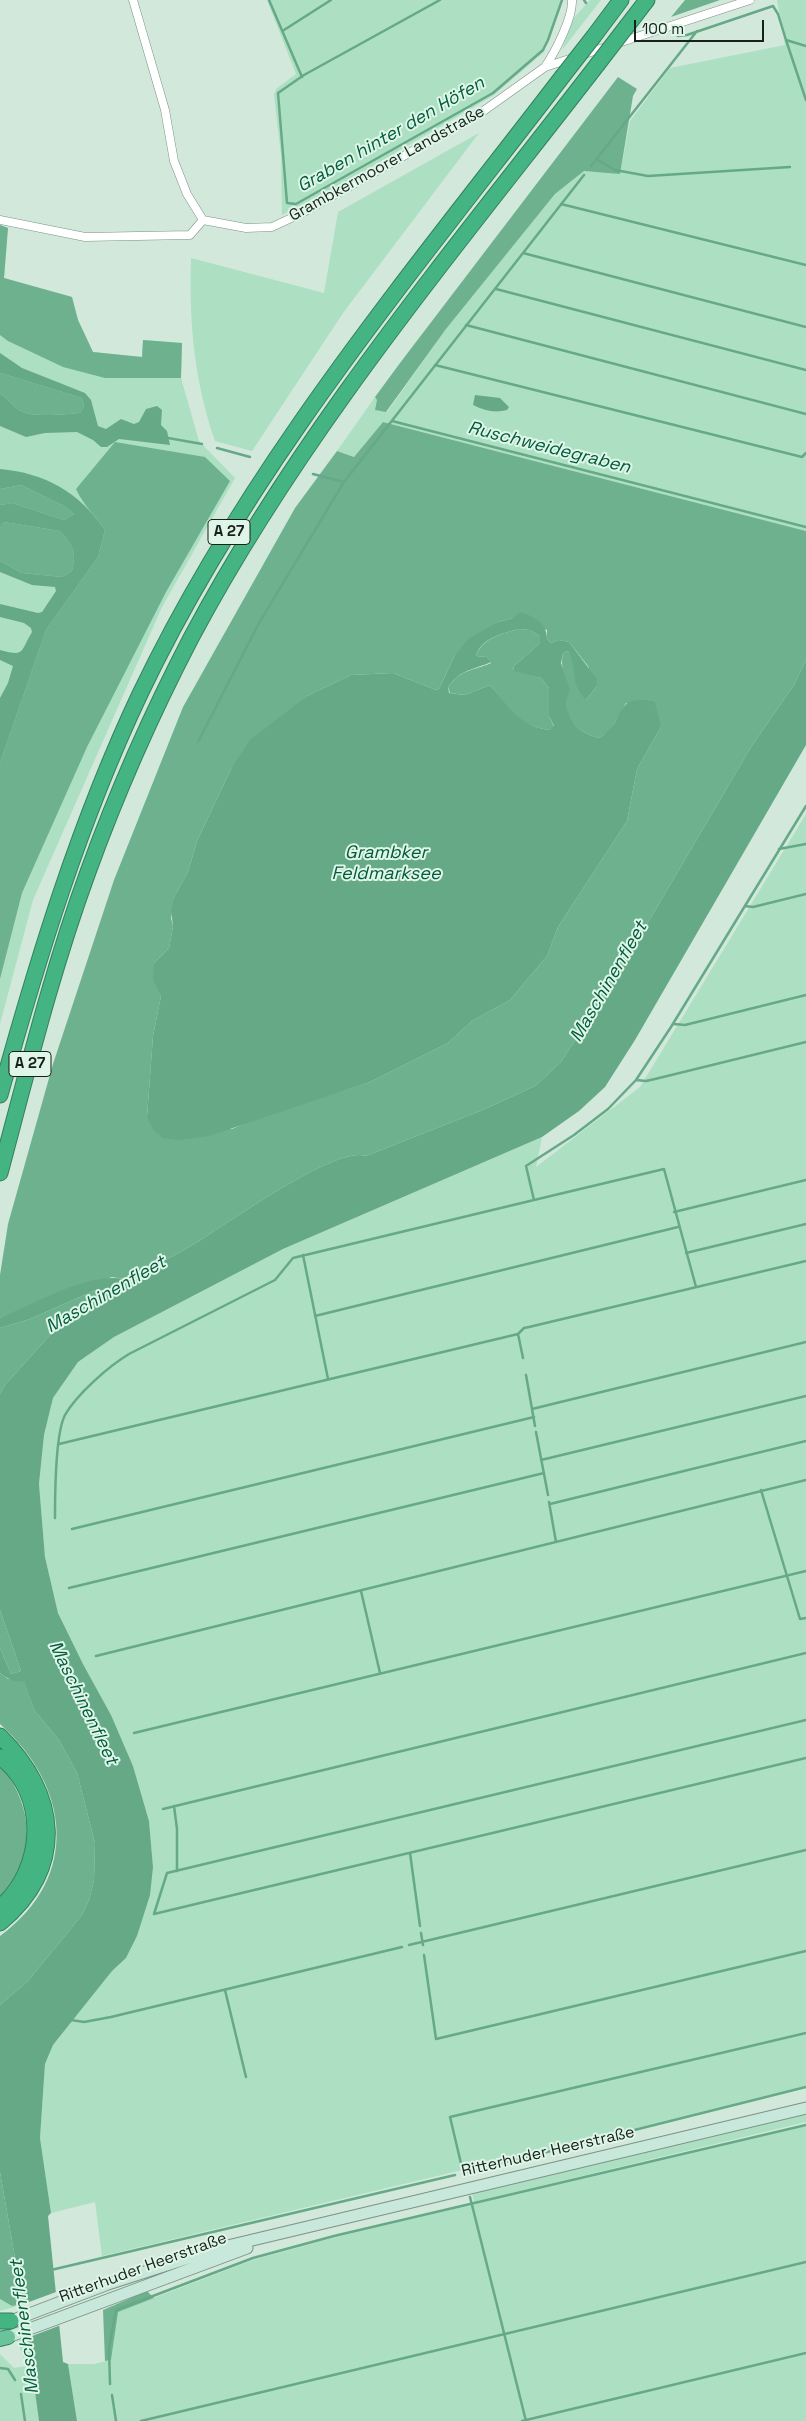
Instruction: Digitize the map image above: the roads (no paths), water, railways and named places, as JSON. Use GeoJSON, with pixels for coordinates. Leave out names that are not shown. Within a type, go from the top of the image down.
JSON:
{"type":"FeatureCollection","features":[{"type":"Feature","properties":{"kind":"highway","name":"A 27"},"geometry":{"type":"LineString","coordinates":[[0,1095],[39,955],[68,868],[93,803],[140,694],[221,545],[317,398],[622,0]]}},
{"type":"Feature","properties":{"kind":"highway","name":"A 27"},"geometry":{"type":"LineString","coordinates":[[0,1173],[60,956],[88,874],[112,810],[156,710],[192,637],[238,555],[289,474],[332,411],[647,0]]}},
{"type":"Feature","properties":{"kind":"highway"},"geometry":{"type":"LineString","coordinates":[[0,1736],[12,1748],[34,1780],[46,1811],[48,1832],[47,1846],[36,1882],[28,1895],[0,1923]]}},
{"type":"Feature","properties":{"kind":"highway"},"geometry":{"type":"LineString","coordinates":[[0,1756],[20,1780],[28,1794],[36,1826],[28,1870],[20,1885],[0,1907]]}},
{"type":"Feature","properties":{"kind":"main road","name":"Ritterhuder Heerstraße"},"geometry":{"type":"LineString","coordinates":[[7,2327],[25,2331],[60,2318],[94,2305],[219,2248],[806,2108]]}},
{"type":"Feature","properties":{"kind":"main road","name":"Ritterhuder Heerstraße"},"geometry":{"type":"LineString","coordinates":[[7,2327],[108,2284],[161,2273]]}},
{"type":"Feature","properties":{"kind":"main road"},"geometry":{"type":"LineString","coordinates":[[94,2305],[94,2300],[108,2284]]}},
{"type":"Feature","properties":{"kind":"main road"},"geometry":{"type":"LineString","coordinates":[[60,2318],[79,2304],[78,2296]]}},
{"type":"Feature","properties":{"kind":"street"},"geometry":{"type":"LineString","coordinates":[[0,220],[85,237],[190,235],[203,220],[187,194],[174,161],[165,110],[133,0]]}},
{"type":"Feature","properties":{"kind":"street"},"geometry":{"type":"LineString","coordinates":[[544,67],[554,53],[571,11],[572,0]]}},
{"type":"Feature","properties":{"kind":"street","name":"Grambkermoorer Landstraße"},"geometry":{"type":"LineString","coordinates":[[203,220],[246,228],[272,227],[482,112],[544,67],[750,0]]}},
{"type":"Feature","properties":{"kind":"water"},"geometry":{"type":"Polygon","coordinates":[[[0,353],[22,368],[85,393],[91,400],[98,426],[106,429],[121,419],[134,424],[139,422],[146,409],[157,406],[162,410],[161,425],[167,431],[170,445],[119,439],[107,447],[101,447],[93,440],[77,432],[45,433],[26,437],[0,426],[0,394],[18,409],[33,414],[80,413],[84,406],[82,398],[0,373],[0,353]]]}},
{"type":"Feature","properties":{"kind":"water"},"geometry":{"type":"Polygon","coordinates":[[[475,395],[500,398],[509,407],[507,410],[498,411],[482,409],[473,405],[475,395]]]}},
{"type":"Feature","properties":{"kind":"water"},"geometry":{"type":"Polygon","coordinates":[[[0,469],[32,475],[60,487],[84,505],[105,530],[98,557],[46,630],[0,763],[0,698],[8,683],[13,666],[0,660],[0,650],[18,653],[32,632],[31,628],[24,623],[0,617],[0,604],[38,613],[42,612],[56,591],[55,587],[32,585],[0,572],[0,561],[22,573],[62,577],[72,571],[74,554],[71,545],[60,531],[4,522],[0,528],[0,505],[12,503],[64,520],[74,514],[64,506],[21,485],[0,489],[0,469]]]}},
{"type":"Feature","properties":{"kind":"water","name":"Grambker Feldmarksee"},"geometry":{"type":"Polygon","coordinates":[[[520,612],[531,616],[539,621],[545,629],[547,639],[551,643],[559,640],[569,642],[597,679],[596,687],[586,700],[577,687],[573,664],[568,651],[563,653],[561,663],[570,690],[565,704],[570,717],[580,730],[599,738],[608,732],[625,705],[632,701],[641,700],[655,702],[661,727],[637,769],[627,821],[558,927],[547,956],[510,1000],[472,1021],[448,1043],[370,1082],[209,1136],[179,1140],[163,1138],[154,1131],[147,1117],[153,1036],[161,996],[153,980],[154,963],[169,948],[173,926],[171,910],[175,895],[188,872],[197,841],[231,769],[250,740],[307,696],[351,675],[393,673],[436,690],[439,689],[454,657],[468,639],[498,622],[513,618],[520,612]],[[518,629],[487,641],[482,645],[476,656],[487,657],[491,662],[463,673],[448,687],[449,693],[465,695],[490,685],[522,720],[539,728],[549,730],[554,726],[549,716],[549,688],[541,678],[513,671],[514,666],[540,643],[540,636],[530,630],[518,629]]]}},
{"type":"Feature","properties":{"kind":"water","name":"Maschinenfleet"},"geometry":{"type":"Polygon","coordinates":[[[806,660],[806,745],[635,1040],[605,1087],[579,1111],[542,1137],[283,1249],[114,1337],[78,1362],[53,1398],[44,1435],[39,1484],[45,1557],[58,1613],[111,1715],[133,1766],[149,1821],[153,1867],[150,1895],[137,1936],[126,1958],[112,1971],[53,2045],[45,2064],[40,2138],[51,2213],[48,2216],[63,2362],[68,2364],[77,2421],[39,2421],[23,2304],[0,2172],[0,2005],[28,1981],[82,1915],[89,1900],[94,1880],[95,1843],[77,1773],[59,1740],[34,1710],[24,1681],[11,1680],[0,1673],[0,1648],[11,1674],[21,1671],[0,1610],[0,1394],[5,1385],[65,1321],[103,1303],[106,1298],[103,1292],[98,1289],[30,1319],[0,1328],[0,1318],[78,1285],[94,1280],[124,1279],[134,1275],[181,1252],[307,1174],[351,1156],[366,1156],[485,1109],[535,1086],[561,1062],[616,977],[751,747],[794,685],[806,660]]]}},
{"type":"Feature","properties":{"kind":"waterway","name":"Graben hinter den Höfen"},"geometry":{"type":"LineString","coordinates":[[269,0],[302,77]]}},
{"type":"Feature","properties":{"kind":"waterway"},"geometry":{"type":"LineString","coordinates":[[284,30],[331,0]]}},
{"type":"Feature","properties":{"kind":"waterway","name":"Graben hinter den Höfen"},"geometry":{"type":"LineString","coordinates":[[440,0],[304,75],[278,93],[287,203],[296,204],[493,93],[543,50],[562,0]]}},
{"type":"Feature","properties":{"kind":"waterway","name":"Graben hinter den Höfen"},"geometry":{"type":"LineString","coordinates":[[673,32],[678,36],[687,35],[773,6],[778,14],[786,40],[806,46]]}},
{"type":"Feature","properties":{"kind":"waterway"},"geometry":{"type":"LineString","coordinates":[[591,166],[697,31]]}},
{"type":"Feature","properties":{"kind":"waterway"},"geometry":{"type":"LineString","coordinates":[[786,40],[806,100]]}},
{"type":"Feature","properties":{"kind":"waterway"},"geometry":{"type":"LineString","coordinates":[[596,159],[615,170],[648,176],[790,167]]}},
{"type":"Feature","properties":{"kind":"waterway"},"geometry":{"type":"LineString","coordinates":[[313,474],[344,482],[584,175]]}},
{"type":"Feature","properties":{"kind":"waterway"},"geometry":{"type":"LineString","coordinates":[[561,204],[806,265]]}},
{"type":"Feature","properties":{"kind":"waterway"},"geometry":{"type":"LineString","coordinates":[[523,253],[806,327]]}},
{"type":"Feature","properties":{"kind":"waterway"},"geometry":{"type":"LineString","coordinates":[[496,289],[806,370]]}},
{"type":"Feature","properties":{"kind":"waterway"},"geometry":{"type":"LineString","coordinates":[[466,325],[806,414]]}},
{"type":"Feature","properties":{"kind":"waterway"},"geometry":{"type":"LineString","coordinates":[[435,365],[802,457],[806,453]]}},
{"type":"Feature","properties":{"kind":"waterway","name":"Ruschweidegraben"},"geometry":{"type":"LineString","coordinates":[[392,421],[806,527]]}},
{"type":"Feature","properties":{"kind":"waterway","name":"Ruschweidegraben"},"geometry":{"type":"LineString","coordinates":[[168,438],[202,444]]}},
{"type":"Feature","properties":{"kind":"waterway","name":"Ruschweidegraben"},"geometry":{"type":"LineString","coordinates":[[217,448],[250,457]]}},
{"type":"Feature","properties":{"kind":"waterway"},"geometry":{"type":"LineString","coordinates":[[198,742],[259,623],[344,482]]}},
{"type":"Feature","properties":{"kind":"waterway"},"geometry":{"type":"LineString","coordinates":[[55,1518],[57,1450],[65,1415],[77,1398],[121,1359],[275,1280],[293,1258],[534,1200],[526,1166],[574,1135],[608,1109],[636,1080],[671,1027],[806,806]]}},
{"type":"Feature","properties":{"kind":"waterway"},"geometry":{"type":"LineString","coordinates":[[779,849],[806,844]]}},
{"type":"Feature","properties":{"kind":"waterway"},"geometry":{"type":"LineString","coordinates":[[745,906],[753,907],[806,894]]}},
{"type":"Feature","properties":{"kind":"waterway"},"geometry":{"type":"LineString","coordinates":[[674,1024],[685,1025],[806,995]]}},
{"type":"Feature","properties":{"kind":"waterway"},"geometry":{"type":"LineString","coordinates":[[636,1080],[646,1081],[655,1079],[806,1042]]}},
{"type":"Feature","properties":{"kind":"waterway"},"geometry":{"type":"LineString","coordinates":[[534,1200],[664,1169],[696,1287]]}},
{"type":"Feature","properties":{"kind":"waterway"},"geometry":{"type":"LineString","coordinates":[[674,1212],[806,1180]]}},
{"type":"Feature","properties":{"kind":"waterway"},"geometry":{"type":"LineString","coordinates":[[686,1253],[806,1224]]}},
{"type":"Feature","properties":{"kind":"waterway"},"geometry":{"type":"LineString","coordinates":[[315,1316],[678,1227]]}},
{"type":"Feature","properties":{"kind":"waterway"},"geometry":{"type":"LineString","coordinates":[[303,1255],[328,1379]]}},
{"type":"Feature","properties":{"kind":"waterway"},"geometry":{"type":"LineString","coordinates":[[59,1444],[518,1334],[524,1328],[806,1261]]}},
{"type":"Feature","properties":{"kind":"waterway"},"geometry":{"type":"LineString","coordinates":[[518,1334],[523,1358]]}},
{"type":"Feature","properties":{"kind":"waterway"},"geometry":{"type":"LineString","coordinates":[[532,1409],[806,1342]]}},
{"type":"Feature","properties":{"kind":"waterway"},"geometry":{"type":"LineString","coordinates":[[526,1375],[535,1426]]}},
{"type":"Feature","properties":{"kind":"waterway"},"geometry":{"type":"LineString","coordinates":[[541,1460],[806,1396]]}},
{"type":"Feature","properties":{"kind":"waterway"},"geometry":{"type":"LineString","coordinates":[[72,1529],[534,1417]]}},
{"type":"Feature","properties":{"kind":"waterway"},"geometry":{"type":"LineString","coordinates":[[536,1432],[548,1495]]}},
{"type":"Feature","properties":{"kind":"waterway"},"geometry":{"type":"LineString","coordinates":[[550,1504],[806,1441]]}},
{"type":"Feature","properties":{"kind":"waterway"},"geometry":{"type":"LineString","coordinates":[[69,1588],[544,1473]]}},
{"type":"Feature","properties":{"kind":"waterway"},"geometry":{"type":"LineString","coordinates":[[96,1656],[806,1480]]}},
{"type":"Feature","properties":{"kind":"waterway"},"geometry":{"type":"LineString","coordinates":[[761,1490],[800,1619],[806,1618]]}},
{"type":"Feature","properties":{"kind":"waterway"},"geometry":{"type":"LineString","coordinates":[[549,1502],[556,1542]]}},
{"type":"Feature","properties":{"kind":"waterway"},"geometry":{"type":"LineString","coordinates":[[134,1733],[806,1571]]}},
{"type":"Feature","properties":{"kind":"waterway"},"geometry":{"type":"LineString","coordinates":[[361,1591],[380,1673]]}},
{"type":"Feature","properties":{"kind":"waterway"},"geometry":{"type":"LineString","coordinates":[[163,1809],[806,1653]]}},
{"type":"Feature","properties":{"kind":"waterway"},"geometry":{"type":"LineString","coordinates":[[806,1720],[167,1873],[154,1914],[806,1758]]}},
{"type":"Feature","properties":{"kind":"waterway"},"geometry":{"type":"LineString","coordinates":[[174,1806],[177,1829],[177,1871]]}},
{"type":"Feature","properties":{"kind":"waterway"},"geometry":{"type":"LineString","coordinates":[[409,1945],[806,1850]]}},
{"type":"Feature","properties":{"kind":"waterway"},"geometry":{"type":"LineString","coordinates":[[410,1853],[420,1926]]}},
{"type":"Feature","properties":{"kind":"waterway"},"geometry":{"type":"LineString","coordinates":[[421,1933],[423,1945]]}},
{"type":"Feature","properties":{"kind":"waterway"},"geometry":{"type":"LineString","coordinates":[[71,2020],[84,2022],[111,2017],[402,1947]]}},
{"type":"Feature","properties":{"kind":"waterway"},"geometry":{"type":"LineString","coordinates":[[424,1955],[436,2039],[806,1951]]}},
{"type":"Feature","properties":{"kind":"waterway"},"geometry":{"type":"LineString","coordinates":[[225,1990],[246,2077]]}},
{"type":"Feature","properties":{"kind":"waterway"},"geometry":{"type":"LineString","coordinates":[[464,2176],[450,2117],[806,2033]]}},
{"type":"Feature","properties":{"kind":"waterway"},"geometry":{"type":"LineString","coordinates":[[463,2173],[806,2087]]}},
{"type":"Feature","properties":{"kind":"waterway"},"geometry":{"type":"LineString","coordinates":[[110,2384],[109,2348],[116,2310],[253,2258],[334,2236],[806,2125]]}},
{"type":"Feature","properties":{"kind":"waterway"},"geometry":{"type":"LineString","coordinates":[[51,2270],[455,2175]]}},
{"type":"Feature","properties":{"kind":"waterway"},"geometry":{"type":"LineString","coordinates":[[470,2197],[526,2421]]}},
{"type":"Feature","properties":{"kind":"waterway"},"geometry":{"type":"LineString","coordinates":[[141,2421],[806,2262]]}},
{"type":"Feature","properties":{"kind":"waterway"},"geometry":{"type":"LineString","coordinates":[[522,2421],[806,2353]]}},
{"type":"Feature","properties":{"kind":"waterway","name":"Maschinenfleet"},"geometry":{"type":"LineString","coordinates":[[0,2368],[8,2369],[15,2380]]}},
{"type":"Feature","properties":{"kind":"waterway","name":"Maschinenfleet"},"geometry":{"type":"LineString","coordinates":[[21,2394],[25,2421]]}},
{"type":"Feature","properties":{"kind":"waterway"},"geometry":{"type":"LineString","coordinates":[[112,2395],[116,2421]]}}]}
